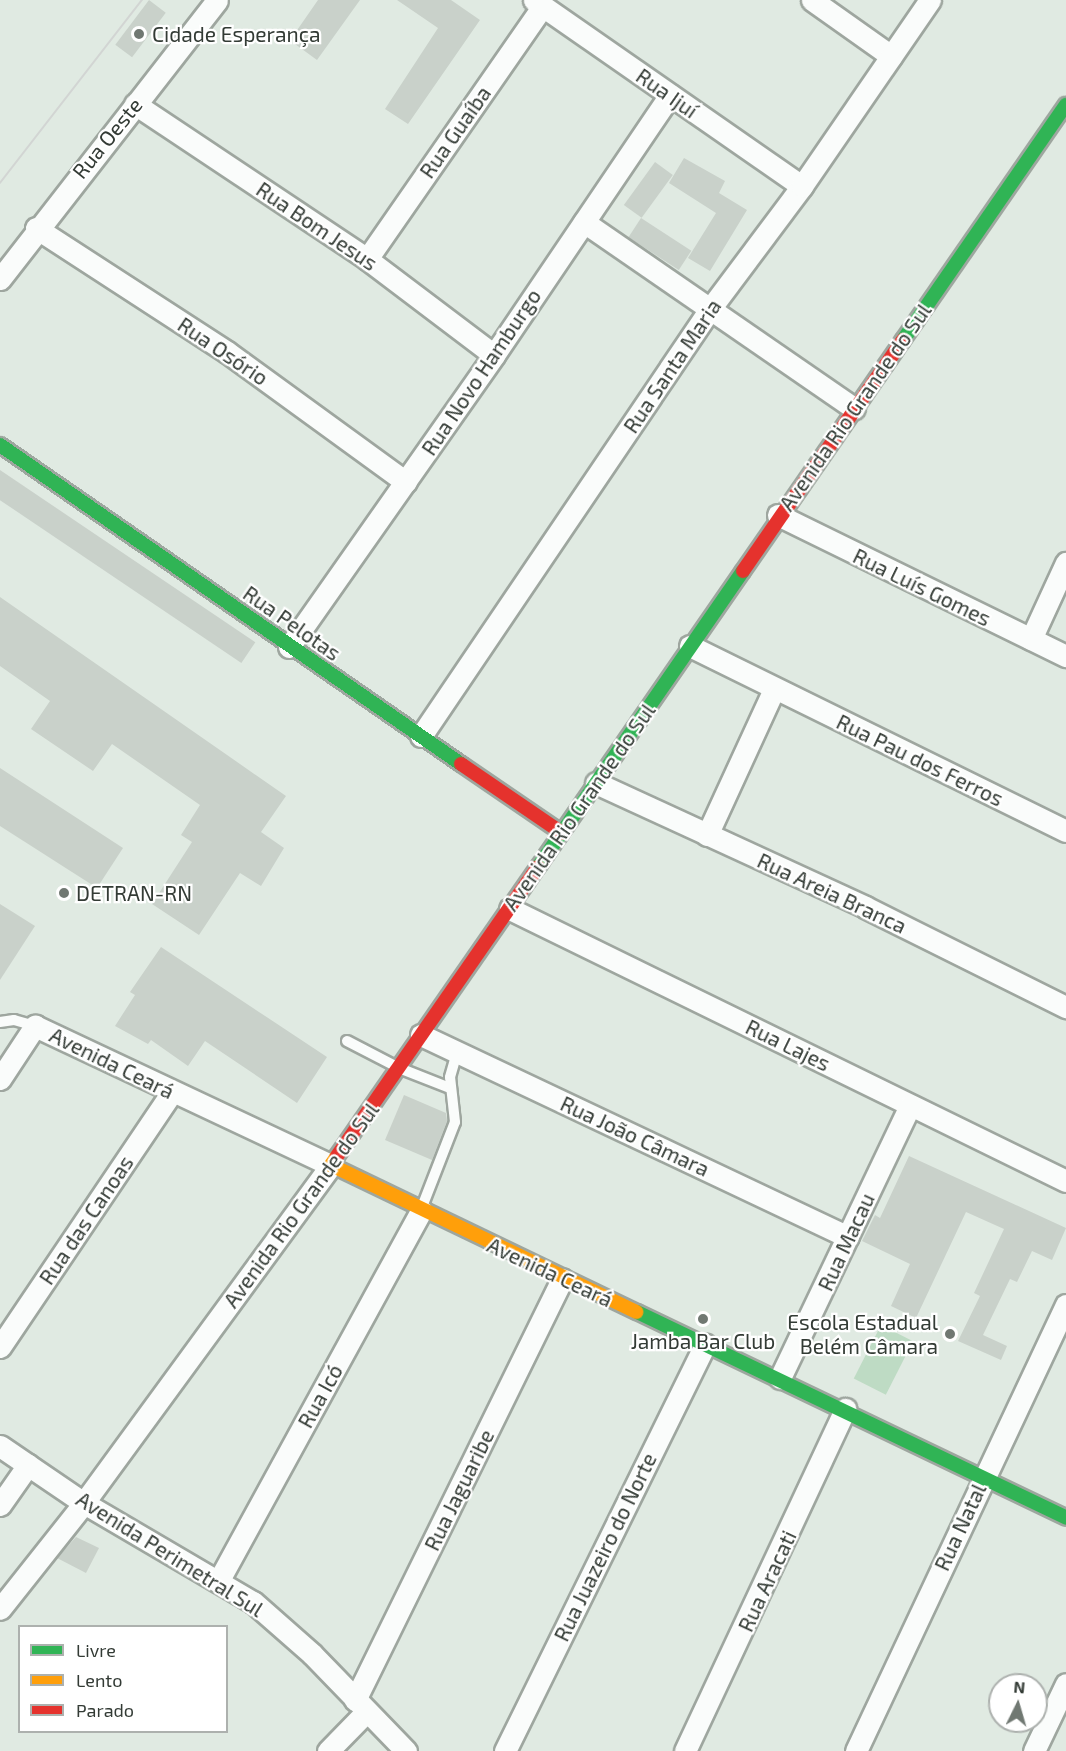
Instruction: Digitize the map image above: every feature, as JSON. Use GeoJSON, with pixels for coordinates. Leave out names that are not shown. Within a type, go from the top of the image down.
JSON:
{"type":"FeatureCollection","features":[{"type":"Feature","properties":{"kind":"street","name":"Rua Oeste"},"geometry":{"type":"LineString","coordinates":[[0,279],[36,228],[217,0]]}},
{"type":"Feature","properties":{"kind":"street"},"geometry":{"type":"LineString","coordinates":[[812,0],[891,56]]}},
{"type":"Feature","properties":{"kind":"street","name":"Rua Santa Maria"},"geometry":{"type":"LineString","coordinates":[[421,736],[710,309],[802,186],[930,0]]}},
{"type":"Feature","properties":{"kind":"street","name":"Rua Ijuí"},"geometry":{"type":"LineString","coordinates":[[538,3],[802,186]]}},
{"type":"Feature","properties":{"kind":"street","name":"Rua Guaíba"},"geometry":{"type":"LineString","coordinates":[[367,259],[538,3]]}},
{"type":"Feature","properties":{"kind":"street","name":"Rua Novo Hamburgo"},"geometry":{"type":"LineString","coordinates":[[289,647],[494,355],[670,95]]}},
{"type":"Feature","properties":{"kind":"street","name":"Rua Bom Jesus"},"geometry":{"type":"LineString","coordinates":[[135,104],[367,259],[494,355]]}},
{"type":"Feature","properties":{"kind":"street","name":"Avenida Rio Grande do Sul"},"geometry":{"type":"LineString","coordinates":[[0,1609],[84,1503],[332,1165],[510,909],[778,515],[1066,105]]}},
{"type":"Feature","properties":{"kind":"street"},"geometry":{"type":"LineString","coordinates":[[584,222],[854,408]]}},
{"type":"Feature","properties":{"kind":"street","name":"Rua Osório"},"geometry":{"type":"LineString","coordinates":[[36,228],[227,352],[406,482]]}},
{"type":"Feature","properties":{"kind":"street","name":"Rua Pelotas"},"geometry":{"type":"LineString","coordinates":[[0,445],[289,647],[562,833]]}},
{"type":"Feature","properties":{"kind":"street","name":"Rua Luís Gomes"},"geometry":{"type":"LineString","coordinates":[[778,515],[1066,656]]}},
{"type":"Feature","properties":{"kind":"street"},"geometry":{"type":"LineString","coordinates":[[1030,639],[1066,563]]}},
{"type":"Feature","properties":{"kind":"street","name":"Rua Pau dos Ferros"},"geometry":{"type":"LineString","coordinates":[[690,646],[1066,831]]}},
{"type":"Feature","properties":{"kind":"street"},"geometry":{"type":"LineString","coordinates":[[707,835],[774,688]]}},
{"type":"Feature","properties":{"kind":"street","name":"Rua Areia Branca"},"geometry":{"type":"LineString","coordinates":[[596,783],[865,907],[1066,1007]]}},
{"type":"Feature","properties":{"kind":"street","name":"Rua Lajes"},"geometry":{"type":"LineString","coordinates":[[510,909],[1066,1181]]}},
{"type":"Feature","properties":{"kind":"street"},"geometry":{"type":"LineString","coordinates":[[0,1079],[35,1026]]}},
{"type":"Feature","properties":{"kind":"street","name":"Avenida Ceará"},"geometry":{"type":"LineString","coordinates":[[35,1026],[332,1165],[421,1211],[562,1278],[845,1409],[1066,1518]]}},
{"type":"Feature","properties":{"kind":"street","name":"Rua João Câmara"},"geometry":{"type":"LineString","coordinates":[[422,1035],[848,1237]]}},
{"type":"Feature","properties":{"kind":"street","name":"Rua das Canoas"},"geometry":{"type":"LineString","coordinates":[[0,1347],[172,1092]]}},
{"type":"Feature","properties":{"kind":"street","name":"Rua Macau"},"geometry":{"type":"LineString","coordinates":[[780,1378],[910,1105]]}},
{"type":"Feature","properties":{"kind":"street","name":"Rua Icó"},"geometry":{"type":"LineString","coordinates":[[219,1580],[421,1211]]}},
{"type":"Feature","properties":{"kind":"street","name":"Rua Jaguaribe"},"geometry":{"type":"LineString","coordinates":[[328,1751],[360,1706],[562,1278]]}},
{"type":"Feature","properties":{"kind":"street","name":"Rua Natal"},"geometry":{"type":"LineString","coordinates":[[856,1751],[983,1477],[1060,1330],[1066,1305]]}},
{"type":"Feature","properties":{"kind":"street","name":"Rua Juazeiro do Norte"},"geometry":{"type":"LineString","coordinates":[[505,1751],[705,1344]]}},
{"type":"Feature","properties":{"kind":"street","name":"Rua Aracati"},"geometry":{"type":"LineString","coordinates":[[685,1751],[845,1409]]}},
{"type":"Feature","properties":{"kind":"street","name":"Avenida Perimetral Sul"},"geometry":{"type":"LineString","coordinates":[[0,1446],[84,1503],[219,1580],[284,1628],[406,1751]]}},
{"type":"Feature","properties":{"kind":"street"},"geometry":{"type":"LineString","coordinates":[[0,1505],[28,1465]]}},
{"type":"Feature","properties":{"kind":"street"},"geometry":{"type":"LineString","coordinates":[[1034,1751],[1066,1684]]}},
{"type":"Feature","properties":{"kind":"lane"},"geometry":{"type":"LineString","coordinates":[[0,1022],[14,1020],[35,1026]]}},
{"type":"Feature","properties":{"kind":"lane"},"geometry":{"type":"LineString","coordinates":[[347,1041],[399,1068],[450,1088]]}},
{"type":"Feature","properties":{"kind":"lane"},"geometry":{"type":"LineString","coordinates":[[421,1211],[455,1122],[450,1088],[457,1053]]}},
{"type":"Feature","properties":{"kind":"green space"},"geometry":{"type":"Polygon","coordinates":[[[881,1325],[913,1341],[886,1395],[854,1378],[881,1325]]]}},
{"type":"Feature","properties":{"kind":"building"},"geometry":{"type":"Polygon","coordinates":[[[149,0],[166,13],[132,57],[115,45],[149,0]]]}},
{"type":"Feature","properties":{"kind":"building"},"geometry":{"type":"Polygon","coordinates":[[[318,0],[360,0],[317,60],[295,44],[298,39],[293,36],[318,0]]]}},
{"type":"Feature","properties":{"kind":"building"},"geometry":{"type":"Polygon","coordinates":[[[397,0],[451,0],[480,20],[408,124],[385,109],[438,28],[397,0]]]}},
{"type":"Feature","properties":{"kind":"building"},"geometry":{"type":"Polygon","coordinates":[[[684,158],[725,181],[719,193],[747,210],[710,271],[688,258],[716,213],[669,183],[684,158]]]}},
{"type":"Feature","properties":{"kind":"building"},"geometry":{"type":"Polygon","coordinates":[[[655,162],[673,175],[642,218],[624,205],[655,162]]]}},
{"type":"Feature","properties":{"kind":"building"},"geometry":{"type":"Polygon","coordinates":[[[641,218],[691,251],[679,270],[628,237],[641,218]]]}},
{"type":"Feature","properties":{"kind":"building"},"geometry":{"type":"Polygon","coordinates":[[[0,470],[255,642],[241,663],[0,500],[0,470]]]}},
{"type":"Feature","properties":{"kind":"building"},"geometry":{"type":"Polygon","coordinates":[[[0,597],[286,796],[261,832],[284,848],[261,886],[240,873],[199,935],[152,904],[192,842],[181,835],[200,805],[112,744],[93,771],[31,729],[50,701],[0,666],[0,597]]]}},
{"type":"Feature","properties":{"kind":"building"},"geometry":{"type":"Polygon","coordinates":[[[0,768],[123,848],[97,888],[0,826],[0,768]]]}},
{"type":"Feature","properties":{"kind":"building"},"geometry":{"type":"Polygon","coordinates":[[[0,904],[35,926],[0,980],[0,904]]]}},
{"type":"Feature","properties":{"kind":"building"},"geometry":{"type":"Polygon","coordinates":[[[161,947],[327,1057],[297,1103],[205,1041],[188,1066],[151,1040],[148,1044],[115,1026],[135,995],[130,992],[161,947]]]}},
{"type":"Feature","properties":{"kind":"building"},"geometry":{"type":"Polygon","coordinates":[[[404,1095],[446,1113],[447,1121],[432,1160],[385,1140],[404,1095]]]}},
{"type":"Feature","properties":{"kind":"building"},"geometry":{"type":"Polygon","coordinates":[[[909,1156],[1066,1228],[1052,1260],[1032,1251],[1017,1282],[1010,1279],[983,1335],[1007,1346],[1001,1360],[958,1341],[980,1296],[974,1293],[1004,1229],[966,1212],[916,1318],[891,1306],[910,1264],[862,1241],[875,1215],[880,1218],[909,1156]]]}},
{"type":"Feature","properties":{"kind":"building"},"geometry":{"type":"Polygon","coordinates":[[[76,1537],[99,1548],[86,1573],[57,1558],[76,1537]]]}},
{"type":"Feature","properties":{"kind":"tram line"},"geometry":{"type":"LineString","coordinates":[[0,183],[142,0]]}},
{"type":"Feature","properties":{"kind":"traffic: fast"},"geometry":{"type":"LineString","coordinates":[[903,340],[1066,105]]}},
{"type":"Feature","properties":{"kind":"traffic: fast"},"geometry":{"type":"LineString","coordinates":[[0,445],[461,764]]}},
{"type":"Feature","properties":{"kind":"traffic: fast"},"geometry":{"type":"LineString","coordinates":[[538,867],[743,571]]}},
{"type":"Feature","properties":{"kind":"traffic: fast"},"geometry":{"type":"LineString","coordinates":[[637,1312],[1066,1518]]}},
{"type":"Feature","properties":{"kind":"traffic: slow"},"geometry":{"type":"LineString","coordinates":[[337,1156],[331,1165],[637,1312]]}},
{"type":"Feature","properties":{"kind":"traffic: jam"},"geometry":{"type":"LineString","coordinates":[[743,571],[903,340]]}},
{"type":"Feature","properties":{"kind":"traffic: jam"},"geometry":{"type":"LineString","coordinates":[[461,764],[562,833]]}},
{"type":"Feature","properties":{"kind":"traffic: jam"},"geometry":{"type":"LineString","coordinates":[[337,1156],[538,867]]}},
{"type":"Feature","properties":{"kind":"place","name":"Cidade Esperança"},"geometry":{"type":"Point","coordinates":[139,34]}},
{"type":"Feature","properties":{"kind":"place","name":"DETRAN-RN"},"geometry":{"type":"Point","coordinates":[64,893]}},
{"type":"Feature","properties":{"kind":"place","name":"Jamba Bar Club"},"geometry":{"type":"Point","coordinates":[703,1319]}},
{"type":"Feature","properties":{"kind":"place","name":"Escola Estadual Belém Câmara"},"geometry":{"type":"Point","coordinates":[950,1334]}}]}
